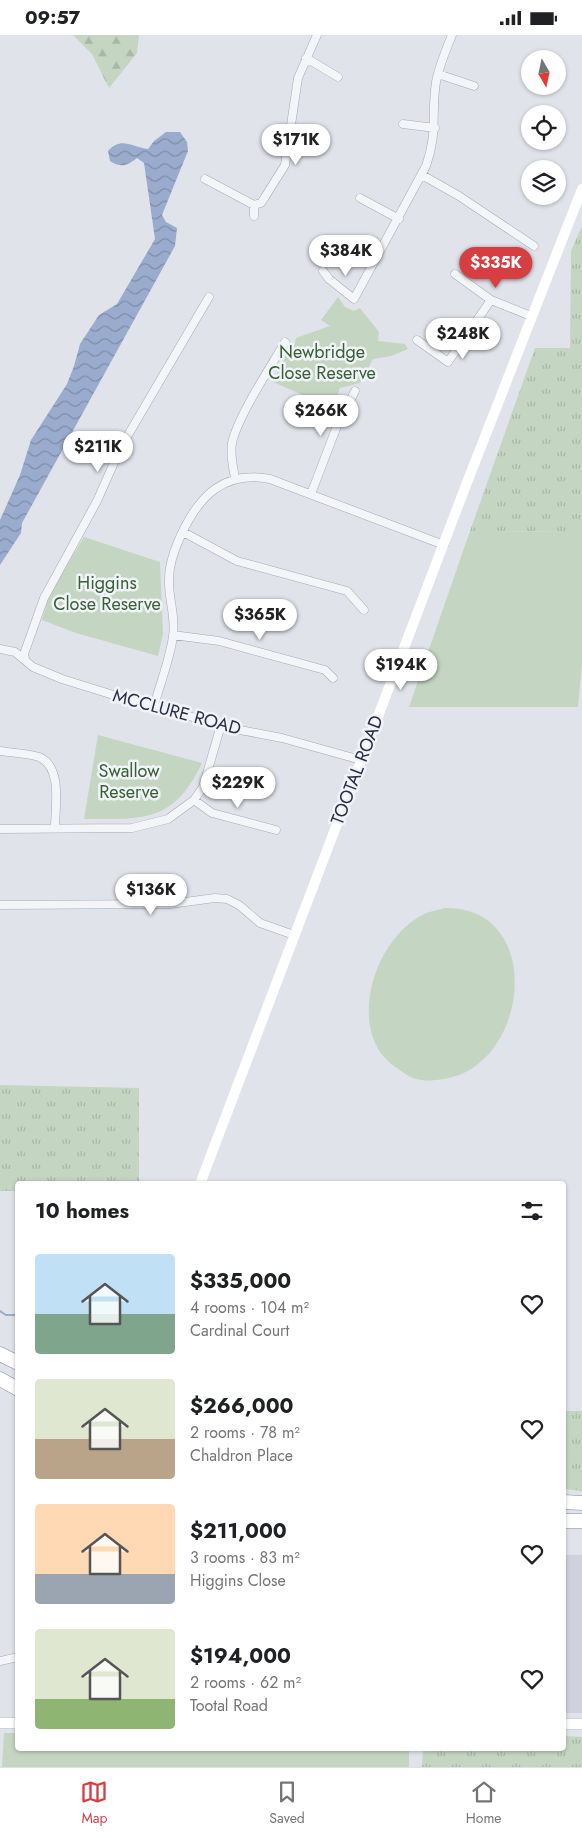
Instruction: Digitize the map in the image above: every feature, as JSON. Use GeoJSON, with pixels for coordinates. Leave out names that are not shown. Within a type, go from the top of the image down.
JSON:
{"type":"FeatureCollection","features":[{"type":"Feature","properties":{"kind":"highway"},"geometry":{"type":"LineString","coordinates":[[0,1354],[15,1362]]}},
{"type":"Feature","properties":{"kind":"highway"},"geometry":{"type":"LineString","coordinates":[[0,1379],[15,1387]]}},
{"type":"Feature","properties":{"kind":"highway"},"geometry":{"type":"LineString","coordinates":[[566,1502],[582,1503]]}},
{"type":"Feature","properties":{"kind":"highway"},"geometry":{"type":"LineString","coordinates":[[566,1521],[582,1521]]}},
{"type":"Feature","properties":{"kind":"main road","name":"TOOTAL ROAD"},"geometry":{"type":"LineString","coordinates":[[201,1181],[360,760],[531,316],[582,189]]}},
{"type":"Feature","properties":{"kind":"main road"},"geometry":{"type":"LineString","coordinates":[[0,1723],[15,1723]]}},
{"type":"Feature","properties":{"kind":"main road"},"geometry":{"type":"LineString","coordinates":[[566,1724],[582,1724]]}},
{"type":"Feature","properties":{"kind":"street"},"geometry":{"type":"LineString","coordinates":[[205,179],[254,205],[261,203],[285,165],[298,78],[317,35]]}},
{"type":"Feature","properties":{"kind":"street"},"geometry":{"type":"LineString","coordinates":[[323,271],[329,279],[354,299],[422,175],[432,149],[438,74],[452,35]]}},
{"type":"Feature","properties":{"kind":"street"},"geometry":{"type":"LineString","coordinates":[[306,58],[338,77]]}},
{"type":"Feature","properties":{"kind":"street"},"geometry":{"type":"LineString","coordinates":[[438,74],[474,86]]}},
{"type":"Feature","properties":{"kind":"street"},"geometry":{"type":"LineString","coordinates":[[403,124],[435,128]]}},
{"type":"Feature","properties":{"kind":"street"},"geometry":{"type":"LineString","coordinates":[[422,175],[459,196],[534,246]]}},
{"type":"Feature","properties":{"kind":"street"},"geometry":{"type":"LineString","coordinates":[[360,198],[399,219]]}},
{"type":"Feature","properties":{"kind":"street"},"geometry":{"type":"LineString","coordinates":[[254,205],[254,215]]}},
{"type":"Feature","properties":{"kind":"street"},"geometry":{"type":"LineString","coordinates":[[454,274],[491,300],[531,316]]}},
{"type":"Feature","properties":{"kind":"street"},"geometry":{"type":"LineString","coordinates":[[25,659],[24,654],[47,592],[74,547],[121,447],[209,297]]}},
{"type":"Feature","properties":{"kind":"street"},"geometry":{"type":"LineString","coordinates":[[417,340],[448,362],[491,300]]}},
{"type":"Feature","properties":{"kind":"street"},"geometry":{"type":"LineString","coordinates":[[235,478],[231,458],[232,443],[238,427],[285,342]]}},
{"type":"Feature","properties":{"kind":"street"},"geometry":{"type":"LineString","coordinates":[[311,494],[337,426],[355,391]]}},
{"type":"Feature","properties":{"kind":"street"},"geometry":{"type":"LineString","coordinates":[[154,706],[173,635],[169,578],[174,553],[182,532],[194,510],[206,496],[235,478],[270,479],[444,545]]}},
{"type":"Feature","properties":{"kind":"street"},"geometry":{"type":"LineString","coordinates":[[182,532],[237,561],[347,591],[364,610]]}},
{"type":"Feature","properties":{"kind":"street"},"geometry":{"type":"LineString","coordinates":[[173,635],[219,641],[325,670],[333,678]]}},
{"type":"Feature","properties":{"kind":"street","name":"MCCLURE ROAD"},"geometry":{"type":"LineString","coordinates":[[0,649],[15,652],[30,665],[45,673],[221,725],[282,738],[360,760]]}},
{"type":"Feature","properties":{"kind":"street"},"geometry":{"type":"LineString","coordinates":[[0,829],[132,828],[152,825],[168,819],[194,800],[206,781],[221,725]]}},
{"type":"Feature","properties":{"kind":"street"},"geometry":{"type":"LineString","coordinates":[[0,751],[38,757],[48,762],[55,773],[55,828]]}},
{"type":"Feature","properties":{"kind":"street"},"geometry":{"type":"LineString","coordinates":[[194,800],[212,813],[276,830]]}},
{"type":"Feature","properties":{"kind":"street"},"geometry":{"type":"LineString","coordinates":[[0,905],[170,904],[215,898],[227,899],[240,905],[260,923],[294,935]]}},
{"type":"Feature","properties":{"kind":"street"},"geometry":{"type":"LineString","coordinates":[[0,1661],[15,1658]]}},
{"type":"Feature","properties":{"kind":"shaded area"},"geometry":{"type":"Polygon","coordinates":[[[566,1555],[582,1555],[582,1713],[566,1713],[566,1555]]]}},
{"type":"Feature","properties":{"kind":"green space"},"geometry":{"type":"Polygon","coordinates":[[[73,35],[139,35],[137,53],[109,88],[92,54],[73,35]]]}},
{"type":"Feature","properties":{"kind":"green space"},"geometry":{"type":"Polygon","coordinates":[[[582,226],[582,537],[578,532],[470,531],[535,348],[570,348],[571,251],[582,226]]]}},
{"type":"Feature","properties":{"kind":"green space","name":"Newbridge Close Reserve"},"geometry":{"type":"Polygon","coordinates":[[[338,297],[345,307],[354,311],[360,308],[379,332],[378,341],[405,344],[408,349],[391,356],[373,359],[360,383],[340,388],[333,408],[273,382],[285,356],[293,352],[296,338],[330,326],[321,320],[338,297]]]}},
{"type":"Feature","properties":{"kind":"green space"},"geometry":{"type":"Polygon","coordinates":[[[470,531],[578,532],[582,537],[582,664],[578,707],[409,707],[470,531]]]}},
{"type":"Feature","properties":{"kind":"green space","name":"Higgins Close Reserve"},"geometry":{"type":"Polygon","coordinates":[[[84,537],[160,562],[163,634],[158,656],[76,633],[42,620],[50,593],[84,537]]]}},
{"type":"Feature","properties":{"kind":"green space","name":"Swallow Reserve"},"geometry":{"type":"Polygon","coordinates":[[[98,735],[202,763],[191,783],[180,797],[168,807],[140,817],[84,819],[98,735]]]}},
{"type":"Feature","properties":{"kind":"green space"},"geometry":{"type":"Polygon","coordinates":[[[445,908],[477,914],[500,932],[512,958],[515,988],[509,1019],[495,1047],[473,1068],[444,1079],[420,1080],[411,1077],[394,1066],[377,1047],[371,1029],[369,1010],[371,991],[376,971],[385,953],[397,936],[410,923],[426,913],[445,908]]]}},
{"type":"Feature","properties":{"kind":"green space"},"geometry":{"type":"Polygon","coordinates":[[[0,1085],[139,1088],[139,1181],[15,1181],[15,1191],[0,1191],[0,1085]]]}},
{"type":"Feature","properties":{"kind":"green space"},"geometry":{"type":"Polygon","coordinates":[[[566,1411],[582,1411],[582,1491],[566,1489],[566,1411]]]}},
{"type":"Feature","properties":{"kind":"green space"},"geometry":{"type":"Polygon","coordinates":[[[4,1733],[15,1733],[15,1751],[409,1751],[409,1767],[2,1767],[4,1733]]]}},
{"type":"Feature","properties":{"kind":"green space"},"geometry":{"type":"Polygon","coordinates":[[[566,1736],[582,1737],[582,1767],[422,1767],[423,1751],[566,1751],[566,1736]]]}},
{"type":"Feature","properties":{"kind":"water"},"geometry":{"type":"Polygon","coordinates":[[[166,132],[180,132],[187,142],[188,151],[162,215],[166,222],[177,228],[175,246],[22,523],[21,533],[0,565],[0,520],[20,475],[31,440],[67,384],[80,344],[99,315],[117,304],[155,239],[144,163],[137,158],[130,163],[117,165],[110,161],[108,151],[117,144],[122,143],[148,149],[154,141],[166,132]]]}},
{"type":"Feature","properties":{"kind":"waterway"},"geometry":{"type":"LineString","coordinates":[[0,1311],[6,1315],[15,1315]]}}]}
